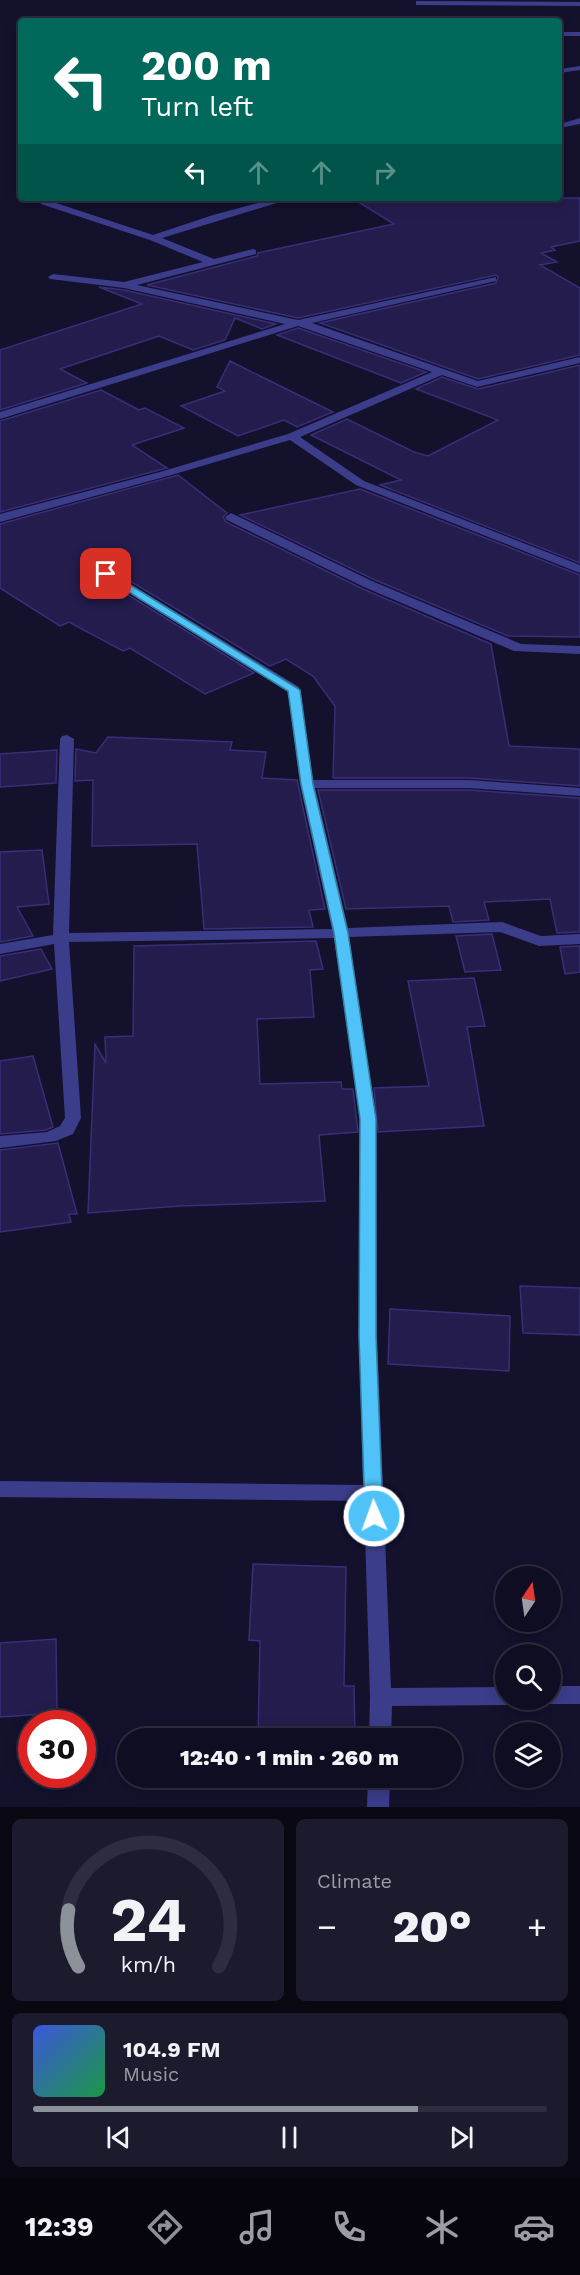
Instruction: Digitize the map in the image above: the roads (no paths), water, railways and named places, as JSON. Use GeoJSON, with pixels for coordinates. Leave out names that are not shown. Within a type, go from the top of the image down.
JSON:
{"type":"FeatureCollection","features":[{"type":"Feature","properties":{"kind":"street"},"geometry":{"type":"LineString","coordinates":[[419,3],[580,4]]}},
{"type":"Feature","properties":{"kind":"street"},"geometry":{"type":"LineString","coordinates":[[562,34],[580,34]]}},
{"type":"Feature","properties":{"kind":"street"},"geometry":{"type":"LineString","coordinates":[[562,71],[580,68]]}},
{"type":"Feature","properties":{"kind":"street"},"geometry":{"type":"LineString","coordinates":[[562,125],[580,120]]}},
{"type":"Feature","properties":{"kind":"street"},"geometry":{"type":"LineString","coordinates":[[153,238],[216,217],[277,201]]}},
{"type":"Feature","properties":{"kind":"street"},"geometry":{"type":"LineString","coordinates":[[44,202],[153,238],[210,261]]}},
{"type":"Feature","properties":{"kind":"street"},"geometry":{"type":"LineString","coordinates":[[124,285],[210,261],[253,252]]}},
{"type":"Feature","properties":{"kind":"street"},"geometry":{"type":"LineString","coordinates":[[53,277],[124,285],[310,326],[477,384],[580,360]]}},
{"type":"Feature","properties":{"kind":"street"},"geometry":{"type":"LineString","coordinates":[[0,416],[295,324],[493,279]]}},
{"type":"Feature","properties":{"kind":"street"},"geometry":{"type":"LineString","coordinates":[[0,518],[153,477],[292,436],[443,371]]}},
{"type":"Feature","properties":{"kind":"street"},"geometry":{"type":"LineString","coordinates":[[292,436],[360,483],[580,569]]}},
{"type":"Feature","properties":{"kind":"street"},"geometry":{"type":"LineString","coordinates":[[231,517],[368,584],[519,648],[580,650]]}},
{"type":"Feature","properties":{"kind":"street"},"geometry":{"type":"LineString","coordinates":[[88,562],[294,690],[307,784],[341,933],[368,1119],[368,1336],[380,1728]]}},
{"type":"Feature","properties":{"kind":"street"},"geometry":{"type":"LineString","coordinates":[[0,1142],[50,1137],[67,1130],[73,1118],[61,938],[67,739]]}},
{"type":"Feature","properties":{"kind":"street"},"geometry":{"type":"LineString","coordinates":[[307,784],[470,784],[580,792]]}},
{"type":"Feature","properties":{"kind":"street"},"geometry":{"type":"LineString","coordinates":[[0,949],[61,938],[341,933],[502,927],[539,941],[580,939]]}},
{"type":"Feature","properties":{"kind":"street"},"geometry":{"type":"LineString","coordinates":[[0,1489],[373,1493]]}},
{"type":"Feature","properties":{"kind":"street"},"geometry":{"type":"LineString","coordinates":[[561,1695],[580,1695]]}},
{"type":"Feature","properties":{"kind":"street"},"geometry":{"type":"LineString","coordinates":[[381,1697],[495,1696]]}},
{"type":"Feature","properties":{"kind":"street"},"geometry":{"type":"LineString","coordinates":[[378,1807],[379,1788]]}}]}
